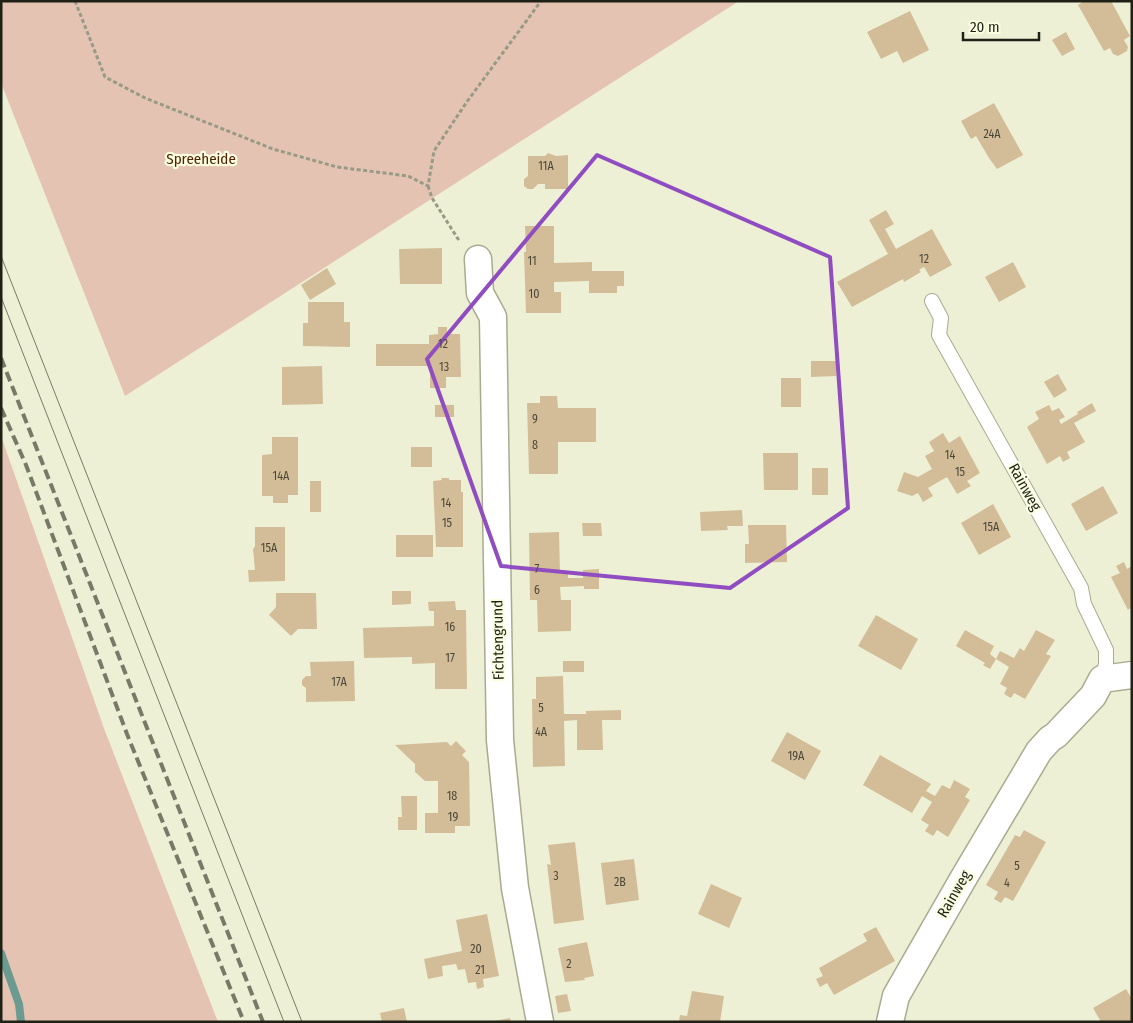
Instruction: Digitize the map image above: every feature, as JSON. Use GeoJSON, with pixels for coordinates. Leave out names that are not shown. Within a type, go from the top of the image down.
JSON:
{"type":"FeatureCollection","features":[{"type":"Feature","properties":{"kind":"street","name":"Fichtengrund"},"geometry":{"type":"LineString","coordinates":[[478,259],[480,293],[493,317],[500,740],[515,888],[540,1022]]}},
{"type":"Feature","properties":{"kind":"street"},"geometry":{"type":"LineString","coordinates":[[1102,679],[1132,675]]}},
{"type":"Feature","properties":{"kind":"street","name":"Rainweg"},"geometry":{"type":"LineString","coordinates":[[890,1022],[896,996],[962,879],[1038,753],[1093,696],[1102,679]]}},
{"type":"Feature","properties":{"kind":"lane","name":"Rainweg"},"geometry":{"type":"LineString","coordinates":[[932,301],[942,318],[939,335],[1081,588],[1084,604],[1106,650],[1106,664],[1102,679]]}},
{"type":"Feature","properties":{"kind":"path"},"geometry":{"type":"LineString","coordinates":[[75,1],[105,77],[145,98],[273,149],[337,167],[408,176],[428,186]]}},
{"type":"Feature","properties":{"kind":"path"},"geometry":{"type":"LineString","coordinates":[[478,259],[464,249],[432,198],[428,186],[434,151],[466,103],[540,1]]}},
{"type":"Feature","properties":{"kind":"highlighted area"},"geometry":{"type":"Polygon","coordinates":[[[597,155],[830,257],[848,508],[730,588],[501,566],[427,359],[597,155]]]}},
{"type":"Feature","properties":{"kind":"green space","name":"Spreeheide"},"geometry":{"type":"Polygon","coordinates":[[[1,1],[739,1],[125,396],[1,83],[1,1]]]}},
{"type":"Feature","properties":{"kind":"green space"},"geometry":{"type":"Polygon","coordinates":[[[1,436],[105,731],[218,1022],[1,1022],[1,436]]]}},
{"type":"Feature","properties":{"kind":"building"},"geometry":{"type":"Polygon","coordinates":[[[1084,1],[1111,1],[1130,36],[1124,40],[1128,47],[1127,51],[1118,56],[1113,54],[1110,48],[1104,51],[1078,5],[1084,1]]]}},
{"type":"Feature","properties":{"kind":"building"},"geometry":{"type":"Polygon","coordinates":[[[910,11],[929,50],[903,63],[897,51],[881,59],[867,32],[910,11]]]}},
{"type":"Feature","properties":{"kind":"building"},"geometry":{"type":"Polygon","coordinates":[[[1066,32],[1075,49],[1062,56],[1052,40],[1066,32]]]}},
{"type":"Feature","properties":{"kind":"building"},"geometry":{"type":"Polygon","coordinates":[[[994,103],[1023,155],[997,169],[976,136],[971,139],[961,121],[994,103]]]}},
{"type":"Feature","properties":{"kind":"building"},"geometry":{"type":"Polygon","coordinates":[[[548,153],[556,156],[568,155],[568,189],[545,189],[545,184],[538,184],[533,189],[528,189],[524,186],[524,179],[528,176],[528,156],[545,156],[548,153]]]}},
{"type":"Feature","properties":{"kind":"building"},"geometry":{"type":"Polygon","coordinates":[[[886,210],[894,224],[885,229],[896,249],[932,229],[952,265],[930,277],[924,267],[919,270],[921,272],[904,282],[903,279],[852,307],[837,282],[888,254],[869,220],[886,210]]]}},
{"type":"Feature","properties":{"kind":"building"},"geometry":{"type":"Polygon","coordinates":[[[525,226],[554,226],[554,263],[592,262],[592,271],[624,271],[624,286],[617,286],[617,293],[589,293],[589,281],[554,282],[554,292],[561,292],[561,313],[526,313],[525,226]]]}},
{"type":"Feature","properties":{"kind":"building"},"geometry":{"type":"Polygon","coordinates":[[[442,248],[442,284],[400,284],[399,249],[442,248]]]}},
{"type":"Feature","properties":{"kind":"building"},"geometry":{"type":"Polygon","coordinates":[[[1013,262],[1026,287],[999,302],[985,277],[1013,262]]]}},
{"type":"Feature","properties":{"kind":"building"},"geometry":{"type":"Polygon","coordinates":[[[327,268],[336,284],[310,300],[301,285],[327,268]]]}},
{"type":"Feature","properties":{"kind":"building"},"geometry":{"type":"Polygon","coordinates":[[[308,302],[344,302],[344,322],[350,322],[350,347],[303,346],[303,323],[308,323],[308,302]]]}},
{"type":"Feature","properties":{"kind":"building"},"geometry":{"type":"Polygon","coordinates":[[[438,327],[447,327],[447,334],[460,334],[461,377],[446,377],[446,388],[430,388],[430,366],[376,366],[376,344],[429,344],[429,335],[438,334],[438,327]]]}},
{"type":"Feature","properties":{"kind":"building"},"geometry":{"type":"Polygon","coordinates":[[[811,361],[836,361],[836,376],[811,377],[811,361]]]}},
{"type":"Feature","properties":{"kind":"building"},"geometry":{"type":"Polygon","coordinates":[[[322,366],[323,404],[282,405],[282,367],[322,366]]]}},
{"type":"Feature","properties":{"kind":"building"},"geometry":{"type":"Polygon","coordinates":[[[1058,374],[1067,390],[1054,398],[1044,382],[1058,374]]]}},
{"type":"Feature","properties":{"kind":"building"},"geometry":{"type":"Polygon","coordinates":[[[781,378],[801,378],[801,407],[781,407],[781,378]]]}},
{"type":"Feature","properties":{"kind":"building"},"geometry":{"type":"Polygon","coordinates":[[[540,396],[557,396],[558,408],[596,408],[596,442],[558,442],[558,474],[529,474],[527,403],[540,403],[540,396]]]}},
{"type":"Feature","properties":{"kind":"building"},"geometry":{"type":"Polygon","coordinates":[[[1092,403],[1096,411],[1074,423],[1085,442],[1067,452],[1070,458],[1063,462],[1060,456],[1047,464],[1027,427],[1039,419],[1035,412],[1049,405],[1052,411],[1059,408],[1065,417],[1059,420],[1061,424],[1092,403]]]}},
{"type":"Feature","properties":{"kind":"building"},"geometry":{"type":"Polygon","coordinates":[[[435,405],[454,405],[454,417],[435,417],[435,405]]]}},
{"type":"Feature","properties":{"kind":"building"},"geometry":{"type":"Polygon","coordinates":[[[943,433],[949,443],[960,436],[980,473],[967,481],[971,486],[957,494],[947,477],[928,488],[933,496],[923,502],[918,493],[912,496],[897,491],[904,472],[918,477],[932,469],[925,456],[934,451],[929,442],[943,433]]]}},
{"type":"Feature","properties":{"kind":"building"},"geometry":{"type":"Polygon","coordinates":[[[272,437],[298,437],[298,495],[288,495],[288,503],[273,503],[273,496],[262,496],[262,455],[272,454],[272,437]]]}},
{"type":"Feature","properties":{"kind":"building"},"geometry":{"type":"Polygon","coordinates":[[[411,447],[432,447],[432,467],[411,467],[411,447]]]}},
{"type":"Feature","properties":{"kind":"building"},"geometry":{"type":"Polygon","coordinates":[[[763,453],[798,453],[798,490],[764,490],[763,453]]]}},
{"type":"Feature","properties":{"kind":"building"},"geometry":{"type":"Polygon","coordinates":[[[812,468],[828,468],[828,495],[812,495],[812,468]]]}},
{"type":"Feature","properties":{"kind":"building"},"geometry":{"type":"Polygon","coordinates":[[[441,478],[461,480],[461,492],[463,492],[463,547],[436,547],[433,481],[442,480],[441,478]]]}},
{"type":"Feature","properties":{"kind":"building"},"geometry":{"type":"Polygon","coordinates":[[[310,481],[321,481],[321,512],[310,512],[310,481]]]}},
{"type":"Feature","properties":{"kind":"building"},"geometry":{"type":"Polygon","coordinates":[[[1103,486],[1118,513],[1086,531],[1071,504],[1103,486]]]}},
{"type":"Feature","properties":{"kind":"building"},"geometry":{"type":"Polygon","coordinates":[[[993,504],[1011,537],[979,555],[961,523],[993,504]]]}},
{"type":"Feature","properties":{"kind":"building"},"geometry":{"type":"Polygon","coordinates":[[[742,510],[743,526],[727,526],[728,530],[701,531],[700,512],[742,510]]]}},
{"type":"Feature","properties":{"kind":"building"},"geometry":{"type":"Polygon","coordinates":[[[582,523],[601,523],[602,536],[583,536],[582,523]]]}},
{"type":"Feature","properties":{"kind":"building"},"geometry":{"type":"Polygon","coordinates":[[[748,525],[786,525],[787,562],[745,563],[745,544],[749,544],[748,525]]]}},
{"type":"Feature","properties":{"kind":"building"},"geometry":{"type":"Polygon","coordinates":[[[255,527],[285,527],[285,581],[249,582],[248,570],[255,570],[253,549],[255,546],[255,527]]]}},
{"type":"Feature","properties":{"kind":"building"},"geometry":{"type":"Polygon","coordinates":[[[559,532],[560,574],[568,574],[568,578],[583,578],[583,570],[599,569],[599,589],[584,589],[584,586],[560,587],[561,600],[571,600],[571,631],[538,632],[537,600],[530,600],[529,533],[559,532]]]}},
{"type":"Feature","properties":{"kind":"building"},"geometry":{"type":"Polygon","coordinates":[[[396,535],[433,535],[433,557],[396,557],[396,535]]]}},
{"type":"Feature","properties":{"kind":"building"},"geometry":{"type":"Polygon","coordinates":[[[1124,562],[1127,569],[1132,566],[1132,612],[1130,608],[1128,610],[1111,577],[1120,573],[1116,566],[1124,562]]]}},
{"type":"Feature","properties":{"kind":"building"},"geometry":{"type":"Polygon","coordinates":[[[392,591],[411,591],[411,604],[392,605],[392,591]]]}},
{"type":"Feature","properties":{"kind":"building"},"geometry":{"type":"Polygon","coordinates":[[[276,593],[316,593],[317,629],[298,629],[291,636],[269,615],[276,607],[276,593]]]}},
{"type":"Feature","properties":{"kind":"building"},"geometry":{"type":"Polygon","coordinates":[[[455,601],[456,610],[466,610],[467,689],[435,689],[435,663],[412,664],[412,657],[364,658],[363,628],[434,626],[434,611],[429,611],[428,602],[455,601]]]}},
{"type":"Feature","properties":{"kind":"building"},"geometry":{"type":"Polygon","coordinates":[[[876,615],[918,639],[901,670],[858,646],[876,615]]]}},
{"type":"Feature","properties":{"kind":"building"},"geometry":{"type":"Polygon","coordinates":[[[965,630],[994,646],[990,654],[996,659],[990,669],[983,665],[985,663],[956,646],[965,630]]]}},
{"type":"Feature","properties":{"kind":"building"},"geometry":{"type":"Polygon","coordinates":[[[1036,630],[1055,640],[1046,654],[1051,656],[1025,699],[1014,693],[1011,698],[1004,694],[1007,688],[1000,684],[1009,667],[996,659],[1000,651],[1014,658],[1020,648],[1024,651],[1036,630]]]}},
{"type":"Feature","properties":{"kind":"building"},"geometry":{"type":"Polygon","coordinates":[[[354,661],[355,701],[306,702],[306,688],[302,685],[302,680],[306,676],[311,676],[310,662],[354,661]]]}},
{"type":"Feature","properties":{"kind":"building"},"geometry":{"type":"Polygon","coordinates":[[[563,661],[584,661],[584,672],[563,672],[563,661]]]}},
{"type":"Feature","properties":{"kind":"building"},"geometry":{"type":"Polygon","coordinates":[[[563,676],[564,714],[586,714],[586,711],[621,710],[621,720],[602,720],[603,750],[577,750],[577,720],[564,721],[565,766],[533,767],[532,699],[536,699],[536,677],[563,676]]]}},
{"type":"Feature","properties":{"kind":"building"},"geometry":{"type":"Polygon","coordinates":[[[787,732],[821,751],[805,780],[771,761],[787,732]]]}},
{"type":"Feature","properties":{"kind":"building"},"geometry":{"type":"Polygon","coordinates":[[[456,741],[466,751],[462,755],[469,762],[470,826],[455,826],[455,833],[425,833],[425,813],[438,813],[438,781],[425,781],[415,772],[415,764],[395,745],[447,742],[451,746],[456,741]]]}},
{"type":"Feature","properties":{"kind":"building"},"geometry":{"type":"Polygon","coordinates":[[[880,755],[931,784],[926,791],[935,796],[942,785],[950,789],[954,780],[970,789],[965,797],[970,800],[948,837],[937,830],[933,836],[925,831],[929,825],[921,820],[932,802],[922,796],[912,813],[863,785],[880,755]]]}},
{"type":"Feature","properties":{"kind":"building"},"geometry":{"type":"Polygon","coordinates":[[[401,796],[417,796],[417,830],[398,830],[398,817],[402,817],[401,796]]]}},
{"type":"Feature","properties":{"kind":"building"},"geometry":{"type":"Polygon","coordinates":[[[1024,830],[1046,842],[1013,901],[1005,897],[1001,903],[994,899],[998,892],[986,885],[1015,835],[1020,837],[1024,830]]]}},
{"type":"Feature","properties":{"kind":"building"},"geometry":{"type":"Polygon","coordinates":[[[575,842],[584,920],[554,924],[547,864],[551,865],[548,845],[575,842]]]}},
{"type":"Feature","properties":{"kind":"building"},"geometry":{"type":"Polygon","coordinates":[[[634,859],[639,900],[606,905],[601,863],[634,859]]]}},
{"type":"Feature","properties":{"kind":"building"},"geometry":{"type":"Polygon","coordinates":[[[711,884],[742,898],[729,928],[698,914],[711,884]]]}},
{"type":"Feature","properties":{"kind":"building"},"geometry":{"type":"Polygon","coordinates":[[[487,914],[499,976],[483,979],[484,987],[477,989],[476,982],[468,983],[465,969],[458,970],[456,964],[442,966],[443,976],[428,979],[424,959],[462,951],[456,920],[487,914]]]}},
{"type":"Feature","properties":{"kind":"building"},"geometry":{"type":"Polygon","coordinates":[[[876,927],[895,961],[834,995],[827,983],[820,987],[816,979],[823,976],[819,968],[867,941],[863,934],[876,927]]]}},
{"type":"Feature","properties":{"kind":"building"},"geometry":{"type":"Polygon","coordinates":[[[587,942],[594,976],[584,978],[585,980],[565,982],[558,948],[587,942]]]}},
{"type":"Feature","properties":{"kind":"building"},"geometry":{"type":"Polygon","coordinates":[[[1126,989],[1132,999],[1132,1022],[1101,1022],[1093,1008],[1126,989]]]}},
{"type":"Feature","properties":{"kind":"building"},"geometry":{"type":"Polygon","coordinates":[[[692,991],[724,996],[720,1022],[679,1022],[680,1015],[687,1016],[692,991]]]}},
{"type":"Feature","properties":{"kind":"building"},"geometry":{"type":"Polygon","coordinates":[[[567,994],[571,1011],[558,1013],[555,996],[567,994]]]}},
{"type":"Feature","properties":{"kind":"building"},"geometry":{"type":"Polygon","coordinates":[[[404,1008],[407,1022],[382,1022],[380,1013],[404,1008]]]}},
{"type":"Feature","properties":{"kind":"building"},"geometry":{"type":"Polygon","coordinates":[[[510,1018],[511,1022],[494,1022],[494,1021],[510,1018]]]}},
{"type":"Feature","properties":{"kind":"waterway"},"geometry":{"type":"LineString","coordinates":[[1,953],[19,1004],[21,1022]]}},
{"type":"Feature","properties":{"kind":"tram line"},"geometry":{"type":"LineString","coordinates":[[1,256],[302,1022]]}},
{"type":"Feature","properties":{"kind":"tram line"},"geometry":{"type":"LineString","coordinates":[[1,297],[284,1022]]}},
{"type":"Feature","properties":{"kind":"railway"},"geometry":{"type":"LineString","coordinates":[[1,358],[263,1022]]}},
{"type":"Feature","properties":{"kind":"railway"},"geometry":{"type":"LineString","coordinates":[[1,408],[26,465],[127,734],[244,1022]]}}]}
